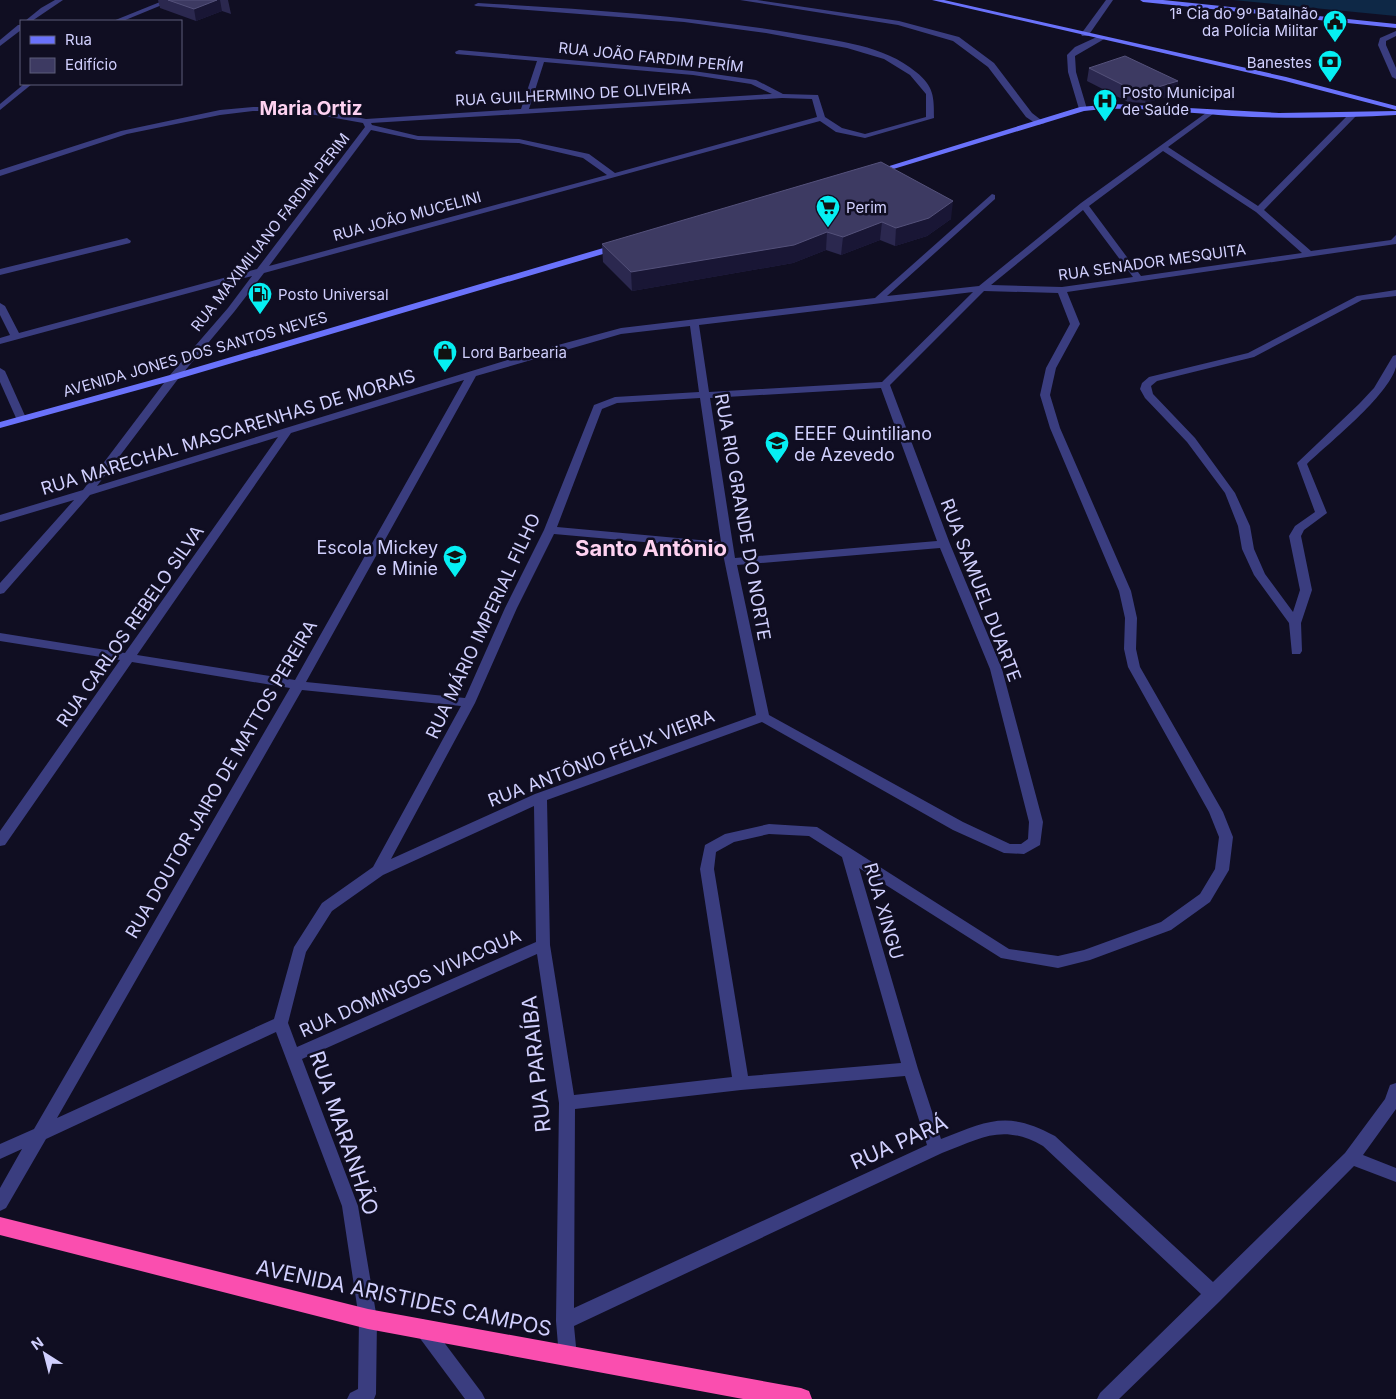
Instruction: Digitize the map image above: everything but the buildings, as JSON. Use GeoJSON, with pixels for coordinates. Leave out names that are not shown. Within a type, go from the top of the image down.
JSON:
{"type":"FeatureCollection","features":[{"type":"Feature","properties":{"kind":"highway","name":"AVENIDA ARISTIDES CAMPOS"},"geometry":{"type":"LineString","coordinates":[[0,1226],[368,1319],[422,1327],[568,1357],[801,1399]]}},
{"type":"Feature","properties":{"kind":"main road"},"geometry":{"type":"LineString","coordinates":[[934,0],[1286,79],[1396,108]]}},
{"type":"Feature","properties":{"kind":"main road"},"geometry":{"type":"LineString","coordinates":[[1143,0],[1396,26]]}},
{"type":"Feature","properties":{"kind":"main road"},"geometry":{"type":"LineString","coordinates":[[860,176],[1083,109],[1115,105],[1210,112],[1353,115],[1396,113]]}},
{"type":"Feature","properties":{"kind":"main road","name":"AVENIDA JONES DOS SANTOS NEVES"},"geometry":{"type":"LineString","coordinates":[[0,425],[174,377],[632,243]]}},
{"type":"Feature","properties":{"kind":"street"},"geometry":{"type":"LineString","coordinates":[[29,20],[43,9],[60,0]]}},
{"type":"Feature","properties":{"kind":"street"},"geometry":{"type":"LineString","coordinates":[[120,20],[171,0]]}},
{"type":"Feature","properties":{"kind":"street"},"geometry":{"type":"LineString","coordinates":[[743,0],[899,23],[956,39],[991,65],[1029,115],[1041,123]]}},
{"type":"Feature","properties":{"kind":"street"},"geometry":{"type":"LineString","coordinates":[[1085,34],[1110,0]]}},
{"type":"Feature","properties":{"kind":"street"},"geometry":{"type":"LineString","coordinates":[[478,6],[570,10],[704,22],[768,30],[859,48],[911,72],[930,94],[930,118],[865,136],[839,130],[822,118]]}},
{"type":"Feature","properties":{"kind":"street"},"geometry":{"type":"LineString","coordinates":[[0,44],[20,28]]}},
{"type":"Feature","properties":{"kind":"street"},"geometry":{"type":"LineString","coordinates":[[1396,33],[1383,40],[1382,45],[1396,77]]}},
{"type":"Feature","properties":{"kind":"street"},"geometry":{"type":"LineString","coordinates":[[1083,109],[1072,72],[1071,55],[1102,38]]}},
{"type":"Feature","properties":{"kind":"street","name":"RUA JOÃO FARDIM PERÍM"},"geometry":{"type":"LineString","coordinates":[[459,52],[693,73],[753,82],[782,96],[815,97],[822,118]]}},
{"type":"Feature","properties":{"kind":"street"},"geometry":{"type":"LineString","coordinates":[[525,110],[541,59]]}},
{"type":"Feature","properties":{"kind":"street"},"geometry":{"type":"LineString","coordinates":[[0,108],[27,85]]}},
{"type":"Feature","properties":{"kind":"street","name":"RUA GUILHERMINO DE OLIVEIRA"},"geometry":{"type":"LineString","coordinates":[[367,124],[525,110],[782,96]]}},
{"type":"Feature","properties":{"kind":"street"},"geometry":{"type":"LineString","coordinates":[[0,173],[116,134],[253,109],[296,110],[367,124],[418,138],[519,140],[586,156],[614,176]]}},
{"type":"Feature","properties":{"kind":"street"},"geometry":{"type":"LineString","coordinates":[[703,394],[885,385],[982,288],[1084,205],[1210,112]]}},
{"type":"Feature","properties":{"kind":"street"},"geometry":{"type":"LineString","coordinates":[[1259,210],[1353,115]]}},
{"type":"Feature","properties":{"kind":"street","name":"RUA JOÃO MUCELINI"},"geometry":{"type":"LineString","coordinates":[[0,341],[614,176],[822,118]]}},
{"type":"Feature","properties":{"kind":"street","name":"RUA MAXIMILIANO FARDIM PERIM"},"geometry":{"type":"LineString","coordinates":[[0,590],[86,492],[174,377],[231,310],[367,124]]}},
{"type":"Feature","properties":{"kind":"street"},"geometry":{"type":"LineString","coordinates":[[1163,147],[1259,210],[1308,253]]}},
{"type":"Feature","properties":{"kind":"street"},"geometry":{"type":"LineString","coordinates":[[878,300],[992,197]]}},
{"type":"Feature","properties":{"kind":"street"},"geometry":{"type":"LineString","coordinates":[[1084,205],[1139,279]]}},
{"type":"Feature","properties":{"kind":"street","name":"RUA SENADOR MESQUITA"},"geometry":{"type":"LineString","coordinates":[[878,300],[982,288],[1062,290],[1394,242],[1396,238]]}},
{"type":"Feature","properties":{"kind":"street"},"geometry":{"type":"LineString","coordinates":[[0,272],[127,241]]}},
{"type":"Feature","properties":{"kind":"street"},"geometry":{"type":"LineString","coordinates":[[848,853],[1006,954],[1058,962],[1084,956],[1166,926],[1205,898],[1222,870],[1226,837],[1211,804],[1134,667],[1130,649],[1131,618],[1126,590],[1055,428],[1045,394],[1051,368],[1075,324],[1062,290]]}},
{"type":"Feature","properties":{"kind":"street"},"geometry":{"type":"LineString","coordinates":[[1295,623],[1260,576],[1248,549],[1244,526],[1230,493],[1191,440],[1145,389],[1146,385],[1153,379],[1251,355],[1360,298],[1396,292]]}},
{"type":"Feature","properties":{"kind":"street","name":"RUA MARECHAL MASCARENHAS DE MORAIS"},"geometry":{"type":"LineString","coordinates":[[0,519],[472,374],[621,331],[878,300]]}},
{"type":"Feature","properties":{"kind":"street"},"geometry":{"type":"LineString","coordinates":[[0,306],[16,337]]}},
{"type":"Feature","properties":{"kind":"street","name":"RUA RIO GRANDE DO NORTE"},"geometry":{"type":"LineString","coordinates":[[694,322],[703,394],[727,546],[764,717]]}},
{"type":"Feature","properties":{"kind":"street"},"geometry":{"type":"LineString","coordinates":[[1296,651],[1295,623],[1306,590],[1295,536],[1299,528],[1321,513],[1303,470],[1302,463],[1363,406],[1378,389],[1396,358]]}},
{"type":"Feature","properties":{"kind":"street"},"geometry":{"type":"LineString","coordinates":[[0,371],[22,418]]}},
{"type":"Feature","properties":{"kind":"street","name":"RUA DOUTOR JAIRO DE MATTOS PEREIRA"},"geometry":{"type":"LineString","coordinates":[[0,1203],[298,685],[472,374]]}},
{"type":"Feature","properties":{"kind":"street","name":"RUA SAMUEL DUARTE"},"geometry":{"type":"LineString","coordinates":[[764,717],[958,826],[1009,849],[1024,849],[1035,840],[1036,822],[996,669],[944,544],[885,385]]}},
{"type":"Feature","properties":{"kind":"street","name":"RUA MÁRIO IMPERIAL FILHO"},"geometry":{"type":"LineString","coordinates":[[378,871],[469,703],[511,608],[550,530],[593,415],[603,403],[615,400],[703,394]]}},
{"type":"Feature","properties":{"kind":"street","name":"RUA CARLOS REBELO SILVA"},"geometry":{"type":"LineString","coordinates":[[0,840],[130,658],[288,430]]}},
{"type":"Feature","properties":{"kind":"street"},"geometry":{"type":"LineString","coordinates":[[550,530],[727,546]]}},
{"type":"Feature","properties":{"kind":"street"},"geometry":{"type":"LineString","coordinates":[[730,562],[944,544]]}},
{"type":"Feature","properties":{"kind":"street"},"geometry":{"type":"LineString","coordinates":[[0,637],[298,685],[469,703]]}},
{"type":"Feature","properties":{"kind":"street","name":"RUA ANTÔNIO FÉLIX VIEIRA"},"geometry":{"type":"LineString","coordinates":[[280,1023],[299,951],[327,907],[378,871],[540,797],[764,717]]}},
{"type":"Feature","properties":{"kind":"street","name":"RUA PARAÍBA"},"geometry":{"type":"LineString","coordinates":[[540,797],[543,945],[567,1103],[565,1320],[568,1357]]}},
{"type":"Feature","properties":{"kind":"street","name":"RUA XINGU"},"geometry":{"type":"LineString","coordinates":[[741,1083],[711,901],[707,869],[710,849],[730,838],[768,828],[812,831],[848,853],[910,1069],[936,1148]]}},
{"type":"Feature","properties":{"kind":"street","name":"RUA DOMINGOS VIVACQUA"},"geometry":{"type":"LineString","coordinates":[[293,1056],[543,945]]}},
{"type":"Feature","properties":{"kind":"street"},"geometry":{"type":"LineString","coordinates":[[0,1152],[280,1023]]}},
{"type":"Feature","properties":{"kind":"street","name":"RUA MARANHÃO"},"geometry":{"type":"LineString","coordinates":[[280,1023],[350,1206],[368,1319],[363,1397]]}},
{"type":"Feature","properties":{"kind":"street"},"geometry":{"type":"LineString","coordinates":[[567,1103],[741,1083],[910,1069]]}},
{"type":"Feature","properties":{"kind":"street"},"geometry":{"type":"LineString","coordinates":[[1106,1399],[1214,1295],[1351,1158],[1392,1102],[1396,1090]]}},
{"type":"Feature","properties":{"kind":"street","name":"RUA PARÁ"},"geometry":{"type":"LineString","coordinates":[[565,1320],[936,1148],[994,1127],[1013,1125],[1031,1129],[1076,1164],[1214,1295]]}},
{"type":"Feature","properties":{"kind":"street"},"geometry":{"type":"LineString","coordinates":[[1351,1158],[1396,1175]]}},
{"type":"Feature","properties":{"kind":"street"},"geometry":{"type":"LineString","coordinates":[[422,1327],[476,1399]]}},
{"type":"Feature","properties":{"kind":"water"},"geometry":{"type":"Polygon","coordinates":[[[1233,0],[1396,0],[1396,16],[1233,0]]]}},
{"type":"Feature","properties":{"kind":"place","name":"1ª Cia do 9º Batalhão da Polícia Militar"},"geometry":{"type":"Point","coordinates":[1335,43]}},
{"type":"Feature","properties":{"kind":"place","name":"Banestes"},"geometry":{"type":"Point","coordinates":[1330,83]}},
{"type":"Feature","properties":{"kind":"place","name":"Posto Municipal de Saúde"},"geometry":{"type":"Point","coordinates":[1105,122]}},
{"type":"Feature","properties":{"kind":"place","name":"Perim"},"geometry":{"type":"Point","coordinates":[828,228]}},
{"type":"Feature","properties":{"kind":"place","name":"Posto Universal"},"geometry":{"type":"Point","coordinates":[260,315]}},
{"type":"Feature","properties":{"kind":"place","name":"Lord Barbearia"},"geometry":{"type":"Point","coordinates":[445,373]}},
{"type":"Feature","properties":{"kind":"place","name":"EEEF Quintiliano de Azevedo"},"geometry":{"type":"Point","coordinates":[777,464]}},
{"type":"Feature","properties":{"kind":"place","name":"Escola Mickey e Minie"},"geometry":{"type":"Point","coordinates":[455,578]}},
{"type":"Feature","properties":{"kind":"district","name":"Maria Ortiz"},"geometry":{"type":"Point","coordinates":[311,108]}},
{"type":"Feature","properties":{"kind":"district","name":"Santo Antônio"},"geometry":{"type":"Point","coordinates":[651,548]}}]}
